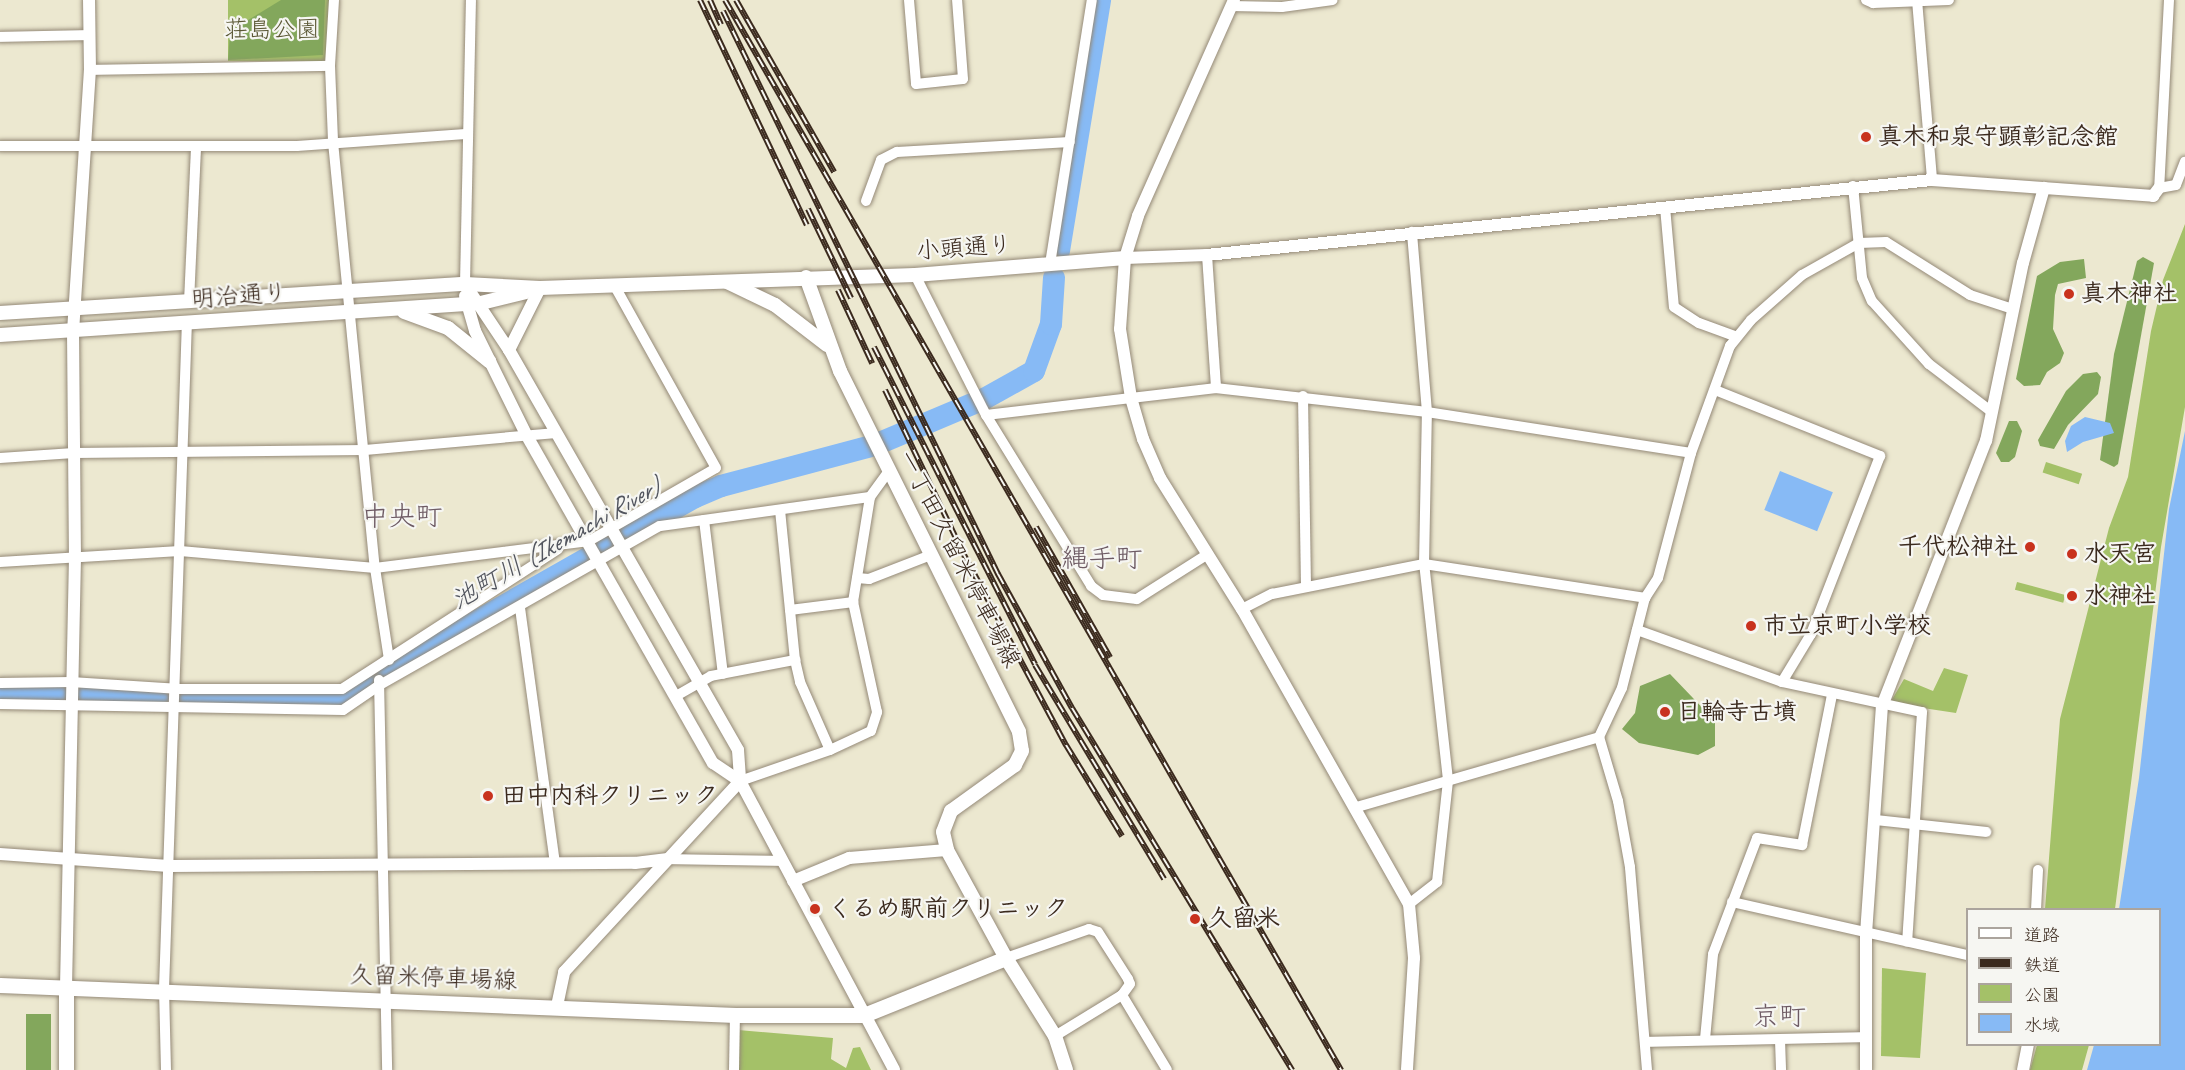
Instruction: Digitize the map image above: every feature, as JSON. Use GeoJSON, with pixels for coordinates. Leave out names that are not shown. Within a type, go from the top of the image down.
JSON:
{"type":"FeatureCollection","features":[{"type":"Feature","properties":{"kind":"main road","name":"小頭通り"},"geometry":{"type":"LineString","coordinates":[[806,277],[915,274],[1125,258]]}},
{"type":"Feature","properties":{"kind":"main road"},"geometry":{"type":"LineString","coordinates":[[465,284],[540,288],[806,277]]}},
{"type":"Feature","properties":{"kind":"main road","name":"一丁田久留米停車場線"},"geometry":{"type":"LineString","coordinates":[[806,277],[830,348],[886,468],[1014,718],[1022,751],[1015,765],[999,779],[951,811],[943,832],[947,850],[1006,958],[1055,1036],[1066,1070]]}},
{"type":"Feature","properties":{"kind":"main road"},"geometry":{"type":"LineString","coordinates":[[722,280],[775,305],[830,348]]}},
{"type":"Feature","properties":{"kind":"main road","name":"明治通り"},"geometry":{"type":"LineString","coordinates":[[0,313],[465,284]]}},
{"type":"Feature","properties":{"kind":"main road"},"geometry":{"type":"LineString","coordinates":[[481,303],[540,288]]}},
{"type":"Feature","properties":{"kind":"main road","name":"明治通り"},"geometry":{"type":"LineString","coordinates":[[0,335],[74,332],[187,322],[481,303]]}},
{"type":"Feature","properties":{"kind":"main road"},"geometry":{"type":"LineString","coordinates":[[393,309],[448,328],[489,361]]}},
{"type":"Feature","properties":{"kind":"main road"},"geometry":{"type":"LineString","coordinates":[[864,1015],[1006,958]]}},
{"type":"Feature","properties":{"kind":"main road","name":"久留米停車場線"},"geometry":{"type":"LineString","coordinates":[[0,985],[385,998],[735,1015],[864,1015]]}},
{"type":"Feature","properties":{"kind":"main road"},"geometry":{"type":"LineString","coordinates":[[66,987],[66,1070]]}},
{"type":"Feature","properties":{"kind":"street"},"geometry":{"type":"LineString","coordinates":[[66,987],[75,560],[74,332],[90,70],[87,35],[89,0]]}},
{"type":"Feature","properties":{"kind":"street"},"geometry":{"type":"LineString","coordinates":[[334,0],[330,66],[333,142],[346,293],[365,450],[375,568],[389,660]]}},
{"type":"Feature","properties":{"kind":"street"},"geometry":{"type":"LineString","coordinates":[[471,0],[466,134],[464,304],[489,361],[527,436],[602,562],[713,763],[740,781]]}},
{"type":"Feature","properties":{"kind":"street"},"geometry":{"type":"LineString","coordinates":[[909,0],[916,84],[963,80],[957,0]]}},
{"type":"Feature","properties":{"kind":"street"},"geometry":{"type":"LineString","coordinates":[[1050,264],[1092,0]]}},
{"type":"Feature","properties":{"kind":"street"},"geometry":{"type":"LineString","coordinates":[[1333,0],[1282,7],[1232,3],[1138,216],[1125,258],[1120,329],[1131,398],[1143,439],[1160,478],[1242,609],[1357,807],[1409,904],[1414,946],[1407,1070]]}},
{"type":"Feature","properties":{"kind":"street"},"geometry":{"type":"LineString","coordinates":[[1866,0],[1917,2],[1949,0]]}},
{"type":"Feature","properties":{"kind":"street"},"geometry":{"type":"LineString","coordinates":[[1125,258],[1207,255],[1853,186],[1932,180],[2153,196],[2159,188],[2169,0]]}},
{"type":"Feature","properties":{"kind":"street"},"geometry":{"type":"LineString","coordinates":[[1917,2],[1932,180]]}},
{"type":"Feature","properties":{"kind":"street"},"geometry":{"type":"LineString","coordinates":[[0,37],[87,35]]}},
{"type":"Feature","properties":{"kind":"street"},"geometry":{"type":"LineString","coordinates":[[90,70],[330,66]]}},
{"type":"Feature","properties":{"kind":"street"},"geometry":{"type":"LineString","coordinates":[[0,146],[196,148],[466,134]]}},
{"type":"Feature","properties":{"kind":"street"},"geometry":{"type":"LineString","coordinates":[[866,201],[881,160],[897,152],[1070,142]]}},
{"type":"Feature","properties":{"kind":"street"},"geometry":{"type":"LineString","coordinates":[[189,302],[196,148]]}},
{"type":"Feature","properties":{"kind":"street"},"geometry":{"type":"LineString","coordinates":[[2159,188],[2176,185],[2185,162]]}},
{"type":"Feature","properties":{"kind":"street"},"geometry":{"type":"LineString","coordinates":[[1853,186],[1862,279],[1872,301],[1929,364],[1992,412]]}},
{"type":"Feature","properties":{"kind":"street"},"geometry":{"type":"LineString","coordinates":[[1866,1070],[1866,934],[1876,820],[1882,706],[1986,441],[2013,309],[2044,188]]}},
{"type":"Feature","properties":{"kind":"street"},"geometry":{"type":"LineString","coordinates":[[1665,207],[1674,307],[1699,322],[1737,337]]}},
{"type":"Feature","properties":{"kind":"street"},"geometry":{"type":"LineString","coordinates":[[1409,904],[1437,882],[1448,780],[1424,564],[1427,412],[1412,232]]}},
{"type":"Feature","properties":{"kind":"street"},"geometry":{"type":"LineString","coordinates":[[1647,1070],[1630,867],[1618,801],[1599,737],[1622,688],[1645,598],[1658,578],[1691,453],[1737,337],[1802,274],[1859,243],[1886,242],[1970,295],[2013,309]]}},
{"type":"Feature","properties":{"kind":"street"},"geometry":{"type":"LineString","coordinates":[[1207,255],[1216,388]]}},
{"type":"Feature","properties":{"kind":"street"},"geometry":{"type":"LineString","coordinates":[[915,274],[986,415],[1091,586],[1103,595],[1137,599],[1208,554]]}},
{"type":"Feature","properties":{"kind":"street"},"geometry":{"type":"LineString","coordinates":[[465,284],[481,303],[509,350],[738,750],[740,781],[894,1070]]}},
{"type":"Feature","properties":{"kind":"street"},"geometry":{"type":"LineString","coordinates":[[0,562],[75,560],[180,552],[375,568],[589,541],[716,468],[614,285]]}},
{"type":"Feature","properties":{"kind":"street"},"geometry":{"type":"LineString","coordinates":[[509,350],[540,288]]}},
{"type":"Feature","properties":{"kind":"street"},"geometry":{"type":"LineString","coordinates":[[166,1070],[164,989],[187,322]]}},
{"type":"Feature","properties":{"kind":"street"},"geometry":{"type":"LineString","coordinates":[[986,415],[1216,388],[1303,396],[1427,412],[1691,453]]}},
{"type":"Feature","properties":{"kind":"street"},"geometry":{"type":"LineString","coordinates":[[1715,390],[1880,456],[1811,634],[1782,682]]}},
{"type":"Feature","properties":{"kind":"street"},"geometry":{"type":"LineString","coordinates":[[1303,396],[1306,586]]}},
{"type":"Feature","properties":{"kind":"street"},"geometry":{"type":"LineString","coordinates":[[0,458],[74,453],[365,450],[556,433]]}},
{"type":"Feature","properties":{"kind":"street"},"geometry":{"type":"LineString","coordinates":[[557,1006],[564,972],[740,781],[830,750],[871,731],[877,712],[853,602],[870,497],[886,468]]}},
{"type":"Feature","properties":{"kind":"street"},"geometry":{"type":"LineString","coordinates":[[0,705],[71,703],[174,708],[343,710],[378,686],[602,562],[660,526],[870,497]]}},
{"type":"Feature","properties":{"kind":"street"},"geometry":{"type":"LineString","coordinates":[[780,510],[795,660],[800,682],[830,750]]}},
{"type":"Feature","properties":{"kind":"street"},"geometry":{"type":"LineString","coordinates":[[704,520],[723,674]]}},
{"type":"Feature","properties":{"kind":"street"},"geometry":{"type":"LineString","coordinates":[[0,683],[71,682],[174,689],[342,689],[379,668],[561,546]]}},
{"type":"Feature","properties":{"kind":"street"},"geometry":{"type":"LineString","coordinates":[[857,578],[869,579],[931,555]]}},
{"type":"Feature","properties":{"kind":"street"},"geometry":{"type":"LineString","coordinates":[[1242,609],[1272,594],[1424,564],[1645,598]]}},
{"type":"Feature","properties":{"kind":"street"},"geometry":{"type":"LineString","coordinates":[[790,610],[853,602]]}},
{"type":"Feature","properties":{"kind":"street"},"geometry":{"type":"LineString","coordinates":[[520,608],[555,864]]}},
{"type":"Feature","properties":{"kind":"street"},"geometry":{"type":"LineString","coordinates":[[1637,630],[1782,682],[1882,706],[1922,712],[1907,942]]}},
{"type":"Feature","properties":{"kind":"street"},"geometry":{"type":"LineString","coordinates":[[676,696],[699,683],[723,674],[795,660]]}},
{"type":"Feature","properties":{"kind":"street"},"geometry":{"type":"LineString","coordinates":[[379,668],[387,1070]]}},
{"type":"Feature","properties":{"kind":"street"},"geometry":{"type":"LineString","coordinates":[[1705,1039],[1713,954],[1757,838],[1802,845],[1832,695]]}},
{"type":"Feature","properties":{"kind":"street"},"geometry":{"type":"LineString","coordinates":[[1357,807],[1599,737]]}},
{"type":"Feature","properties":{"kind":"street"},"geometry":{"type":"LineString","coordinates":[[1876,820],[1986,832]]}},
{"type":"Feature","properties":{"kind":"street"},"geometry":{"type":"LineString","coordinates":[[793,881],[849,858],[947,850]]}},
{"type":"Feature","properties":{"kind":"street"},"geometry":{"type":"LineString","coordinates":[[0,854],[169,866],[384,863],[635,864],[666,859],[782,861]]}},
{"type":"Feature","properties":{"kind":"street"},"geometry":{"type":"LineString","coordinates":[[2036,908],[2038,870]]}},
{"type":"Feature","properties":{"kind":"street"},"geometry":{"type":"LineString","coordinates":[[1732,903],[1966,955]]}},
{"type":"Feature","properties":{"kind":"street"},"geometry":{"type":"LineString","coordinates":[[1006,958],[1089,929],[1098,932],[1128,979],[1130,984],[1122,995],[1055,1036]]}},
{"type":"Feature","properties":{"kind":"street"},"geometry":{"type":"LineString","coordinates":[[1122,995],[1167,1070]]}},
{"type":"Feature","properties":{"kind":"street"},"geometry":{"type":"LineString","coordinates":[[734,1070],[735,1015]]}},
{"type":"Feature","properties":{"kind":"street"},"geometry":{"type":"LineString","coordinates":[[1646,1042],[1866,1037]]}},
{"type":"Feature","properties":{"kind":"street"},"geometry":{"type":"LineString","coordinates":[[1780,1040],[1781,1070]]}},
{"type":"Feature","properties":{"kind":"street"},"geometry":{"type":"LineString","coordinates":[[2023,1070],[2028,1046]]}},
{"type":"Feature","properties":{"kind":"green space","name":"荘島公園"},"geometry":{"type":"Polygon","coordinates":[[[228,0],[330,0],[330,61],[228,61],[228,0]]]}},
{"type":"Feature","properties":{"kind":"green space","name":"荘島公園"},"geometry":{"type":"Polygon","coordinates":[[[281,0],[325,0],[323,55],[228,60],[230,31],[281,0]]]}},
{"type":"Feature","properties":{"kind":"green space"},"geometry":{"type":"Polygon","coordinates":[[[2185,224],[2185,407],[2161,547],[2115,908],[2045,908],[2060,719],[2109,528],[2128,477],[2151,331],[2163,280],[2185,224]]]}},
{"type":"Feature","properties":{"kind":"green space"},"geometry":{"type":"Polygon","coordinates":[[[2143,257],[2154,263],[2118,464],[2114,467],[2100,460],[2114,354],[2137,261],[2143,257]]]}},
{"type":"Feature","properties":{"kind":"green space"},"geometry":{"type":"Polygon","coordinates":[[[2084,259],[2086,278],[2058,284],[2055,295],[2053,329],[2064,353],[2060,363],[2047,372],[2040,385],[2024,386],[2016,379],[2037,276],[2060,262],[2084,259]]]}},
{"type":"Feature","properties":{"kind":"green space"},"geometry":{"type":"Polygon","coordinates":[[[2097,372],[2101,377],[2098,394],[2068,425],[2054,449],[2040,446],[2038,440],[2066,391],[2083,374],[2097,372]]]}},
{"type":"Feature","properties":{"kind":"green space"},"geometry":{"type":"Polygon","coordinates":[[[2009,421],[2017,421],[2022,431],[2015,457],[2009,462],[2001,462],[1996,453],[2009,421]]]}},
{"type":"Feature","properties":{"kind":"green space"},"geometry":{"type":"Polygon","coordinates":[[[2046,462],[2082,474],[2079,484],[2043,472],[2046,462]]]}},
{"type":"Feature","properties":{"kind":"green space"},"geometry":{"type":"Polygon","coordinates":[[[2017,582],[2065,595],[2063,603],[2015,590],[2017,582]]]}},
{"type":"Feature","properties":{"kind":"green space"},"geometry":{"type":"Polygon","coordinates":[[[1944,668],[1968,675],[1956,713],[1890,703],[1904,679],[1933,691],[1944,668]]]}},
{"type":"Feature","properties":{"kind":"green space"},"geometry":{"type":"Polygon","coordinates":[[[1670,674],[1715,721],[1715,746],[1698,755],[1639,743],[1622,729],[1635,713],[1640,686],[1670,674]]]}},
{"type":"Feature","properties":{"kind":"green space"},"geometry":{"type":"Polygon","coordinates":[[[1882,968],[1926,973],[1920,1058],[1881,1056],[1882,968]]]}},
{"type":"Feature","properties":{"kind":"green space"},"geometry":{"type":"Polygon","coordinates":[[[26,1014],[51,1014],[51,1070],[26,1070],[26,1014]]]}},
{"type":"Feature","properties":{"kind":"green space"},"geometry":{"type":"Polygon","coordinates":[[[738,1030],[833,1038],[831,1059],[846,1068],[853,1048],[860,1047],[871,1070],[739,1070],[738,1030]]]}},
{"type":"Feature","properties":{"kind":"green space"},"geometry":{"type":"Polygon","coordinates":[[[2036,1046],[2089,1046],[2082,1070],[2030,1070],[2036,1046]]]}},
{"type":"Feature","properties":{"kind":"water"},"geometry":{"type":"Polygon","coordinates":[[[2085,417],[2110,423],[2114,433],[2083,442],[2067,452],[2065,441],[2071,426],[2085,417]]]}},
{"type":"Feature","properties":{"kind":"water"},"geometry":{"type":"Polygon","coordinates":[[[2185,431],[2185,1070],[2087,1070],[2094,1046],[2161,1046],[2161,908],[2119,908],[2139,778],[2169,509],[2185,431]]]}},
{"type":"Feature","properties":{"kind":"water"},"geometry":{"type":"Polygon","coordinates":[[[1780,471],[1833,492],[1817,531],[1764,510],[1780,471]]]}},
{"type":"Feature","properties":{"kind":"waterway","name":"池町川 (Ikemachi River)"},"geometry":{"type":"LineString","coordinates":[[1059,251],[1100,0]]}},
{"type":"Feature","properties":{"kind":"waterway","name":"池町川 (Ikemachi River)"},"geometry":{"type":"LineString","coordinates":[[0,695],[333,700],[350,693],[695,497],[721,486],[875,445],[984,399],[1034,371],[1051,324],[1054,278]]}},
{"type":"Feature","properties":{"kind":"railway"},"geometry":{"type":"LineString","coordinates":[[700,0],[807,225]]}},
{"type":"Feature","properties":{"kind":"railway"},"geometry":{"type":"LineString","coordinates":[[710,0],[721,25]]}},
{"type":"Feature","properties":{"kind":"railway"},"geometry":{"type":"LineString","coordinates":[[725,0],[1341,1070]]}},
{"type":"Feature","properties":{"kind":"railway"},"geometry":{"type":"LineString","coordinates":[[736,0],[834,172]]}},
{"type":"Feature","properties":{"kind":"railway"},"geometry":{"type":"LineString","coordinates":[[723,11],[998,574],[1072,708],[1292,1070]]}},
{"type":"Feature","properties":{"kind":"railway"},"geometry":{"type":"LineString","coordinates":[[808,209],[851,298]]}},
{"type":"Feature","properties":{"kind":"railway"},"geometry":{"type":"LineString","coordinates":[[838,290],[872,363]]}},
{"type":"Feature","properties":{"kind":"railway"},"geometry":{"type":"LineString","coordinates":[[874,347],[1035,665],[1164,879]]}},
{"type":"Feature","properties":{"kind":"railway"},"geometry":{"type":"LineString","coordinates":[[885,390],[964,555],[1066,745],[1122,836]]}},
{"type":"Feature","properties":{"kind":"railway"},"geometry":{"type":"LineString","coordinates":[[1036,527],[1110,657]]}},
{"type":"Feature","properties":{"kind":"place","name":"真木和泉守顕彰記念館"},"geometry":{"type":"Point","coordinates":[1866,137]}},
{"type":"Feature","properties":{"kind":"place","name":"真木神社"},"geometry":{"type":"Point","coordinates":[2069,294]}},
{"type":"Feature","properties":{"kind":"place","name":"千代松神社"},"geometry":{"type":"Point","coordinates":[2030,547]}},
{"type":"Feature","properties":{"kind":"place","name":"水天宮"},"geometry":{"type":"Point","coordinates":[2072,554]}},
{"type":"Feature","properties":{"kind":"place","name":"水神社"},"geometry":{"type":"Point","coordinates":[2072,596]}},
{"type":"Feature","properties":{"kind":"place","name":"市立京町小学校"},"geometry":{"type":"Point","coordinates":[1751,626]}},
{"type":"Feature","properties":{"kind":"place","name":"日輪寺古墳"},"geometry":{"type":"Point","coordinates":[1665,712]}},
{"type":"Feature","properties":{"kind":"place","name":"田中内科クリニック"},"geometry":{"type":"Point","coordinates":[488,796]}},
{"type":"Feature","properties":{"kind":"place","name":"くるめ駅前クリニック"},"geometry":{"type":"Point","coordinates":[815,909]}},
{"type":"Feature","properties":{"kind":"place","name":"久留米"},"geometry":{"type":"Point","coordinates":[1195,919]}},
{"type":"Feature","properties":{"kind":"district","name":"中央町"},"geometry":{"type":"Point","coordinates":[402,517]}},
{"type":"Feature","properties":{"kind":"district","name":"縄手町"},"geometry":{"type":"Point","coordinates":[1102,559]}},
{"type":"Feature","properties":{"kind":"district","name":"京町"},"geometry":{"type":"Point","coordinates":[1779,1017]}}]}
